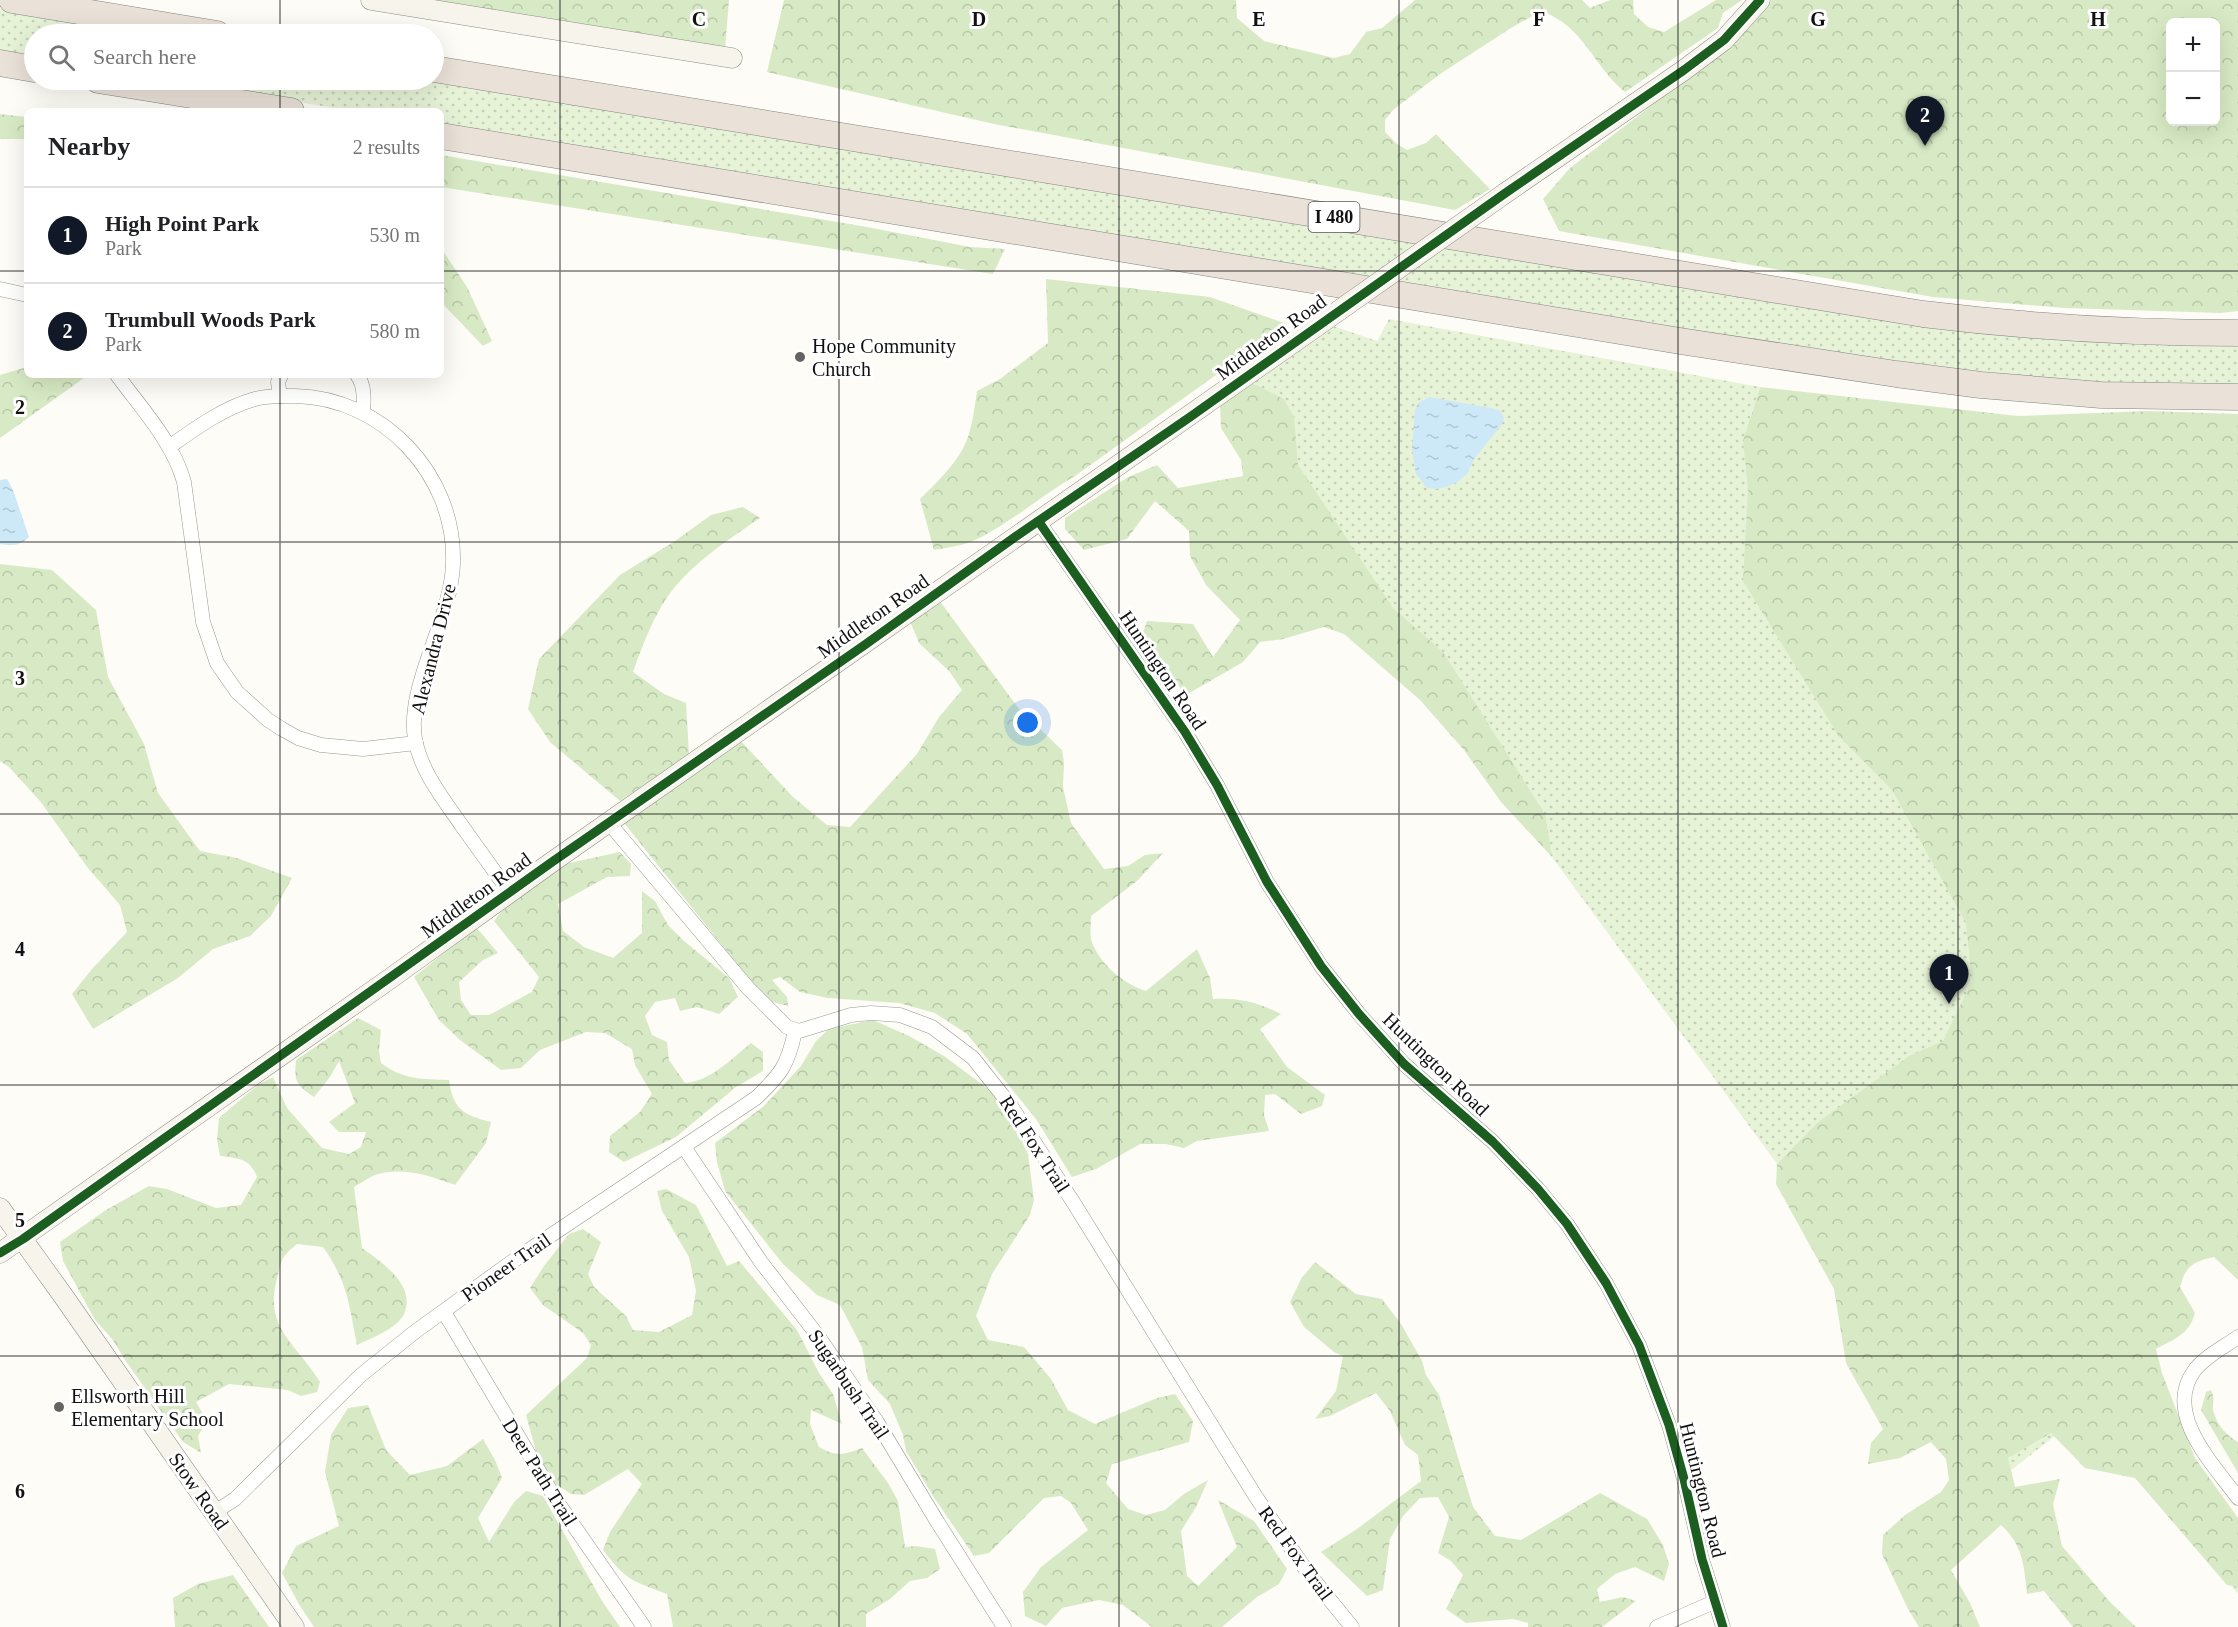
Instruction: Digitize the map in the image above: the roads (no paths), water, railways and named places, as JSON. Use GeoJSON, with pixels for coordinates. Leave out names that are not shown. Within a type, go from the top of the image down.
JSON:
{"type":"FeatureCollection","features":[{"type":"Feature","properties":{"kind":"highway"},"geometry":{"type":"LineString","coordinates":[[12,0],[157,24]]}},
{"type":"Feature","properties":{"kind":"highway"},"geometry":{"type":"LineString","coordinates":[[0,63],[24,67]]}},
{"type":"Feature","properties":{"kind":"highway","name":"I 480"},"geometry":{"type":"LineString","coordinates":[[444,71],[1923,314],[2003,324],[2139,333],[2238,333]]}},
{"type":"Feature","properties":{"kind":"highway"},"geometry":{"type":"LineString","coordinates":[[160,90],[272,108]]}},
{"type":"Feature","properties":{"kind":"highway"},"geometry":{"type":"LineString","coordinates":[[444,136],[1680,341],[1896,374],[1981,385],[2101,395],[2238,397]]}},
{"type":"Feature","properties":{"kind":"street"},"geometry":{"type":"LineString","coordinates":[[371,0],[732,58]]}},
{"type":"Feature","properties":{"kind":"street","name":"Middleton Road"},"geometry":{"type":"LineString","coordinates":[[0,1253],[23,1239],[1015,537],[1675,76],[1724,40],[1760,0]]}},
{"type":"Feature","properties":{"kind":"street"},"geometry":{"type":"LineString","coordinates":[[0,289],[24,294]]}},
{"type":"Feature","properties":{"kind":"street"},"geometry":{"type":"LineString","coordinates":[[119,378],[177,459],[184,482],[206,633],[217,663],[237,692],[268,720],[282,729],[298,738],[321,745],[363,749],[416,743]]}},
{"type":"Feature","properties":{"kind":"street"},"geometry":{"type":"LineString","coordinates":[[279,378],[280,396]]}},
{"type":"Feature","properties":{"kind":"street"},"geometry":{"type":"LineString","coordinates":[[359,378],[363,391],[363,412]]}},
{"type":"Feature","properties":{"kind":"street","name":"Alexandra Drive"},"geometry":{"type":"LineString","coordinates":[[169,447],[224,411],[257,398],[309,396],[333,401],[363,412],[396,435],[427,469],[438,488],[450,526],[453,546],[451,581],[415,703],[416,743],[434,784],[510,893]]}},
{"type":"Feature","properties":{"kind":"street","name":"Huntington Road"},"geometry":{"type":"LineString","coordinates":[[1039,522],[1185,732],[1217,785],[1267,882],[1321,966],[1359,1014],[1404,1064],[1493,1142],[1538,1189],[1568,1224],[1606,1283],[1639,1345],[1669,1425],[1714,1602],[1723,1627]]}},
{"type":"Feature","properties":{"kind":"street"},"geometry":{"type":"LineString","coordinates":[[609,823],[747,988],[787,1027],[795,1031]]}},
{"type":"Feature","properties":{"kind":"street","name":"Red Fox Trail"},"geometry":{"type":"LineString","coordinates":[[795,1031],[851,1015],[871,1013],[900,1016],[932,1027],[974,1058],[1011,1106],[1075,1205],[1256,1497],[1308,1573],[1352,1627]]}},
{"type":"Feature","properties":{"kind":"street","name":"Pioneer Trail"},"geometry":{"type":"LineString","coordinates":[[215,1512],[235,1499],[361,1375],[416,1331],[520,1256],[756,1098],[778,1077],[787,1060],[795,1031]]}},
{"type":"Feature","properties":{"kind":"street","name":"Sugarbush Trail"},"geometry":{"type":"LineString","coordinates":[[684,1147],[761,1262],[819,1337],[877,1422],[1004,1627]]}},
{"type":"Feature","properties":{"kind":"street","name":"Stow Road"},"geometry":{"type":"LineString","coordinates":[[0,1208],[294,1627]]}},
{"type":"Feature","properties":{"kind":"street","name":"Deer Path Trail"},"geometry":{"type":"LineString","coordinates":[[444,1312],[558,1503],[644,1627]]}},
{"type":"Feature","properties":{"kind":"street"},"geometry":{"type":"LineString","coordinates":[[2238,1337],[2200,1364],[2193,1372],[2185,1393],[2184,1404],[2191,1432],[2238,1498]]}},
{"type":"Feature","properties":{"kind":"street"},"geometry":{"type":"LineString","coordinates":[[1657,1627],[1714,1602]]}},
{"type":"Feature","properties":{"kind":"water"},"geometry":{"type":"Polygon","coordinates":[[[1429,397],[1491,408],[1500,411],[1504,418],[1502,424],[1474,459],[1467,474],[1456,483],[1436,489],[1427,488],[1416,474],[1412,449],[1415,411],[1418,403],[1429,397]]]}},
{"type":"Feature","properties":{"kind":"water"},"geometry":{"type":"Polygon","coordinates":[[[7,479],[29,537],[19,544],[12,545],[0,544],[0,480],[7,479]]]}},
{"type":"Feature","properties":{"kind":"place","name":"Trumbull Woods Park"},"geometry":{"type":"Point","coordinates":[1925,146]}},
{"type":"Feature","properties":{"kind":"place","name":"Hope Community Church"},"geometry":{"type":"Point","coordinates":[800,357]}},
{"type":"Feature","properties":{"kind":"place","name":"High Point Park"},"geometry":{"type":"Point","coordinates":[1949,1004]}},
{"type":"Feature","properties":{"kind":"place","name":"Ellsworth Hill Elementary School"},"geometry":{"type":"Point","coordinates":[59,1407]}}]}
